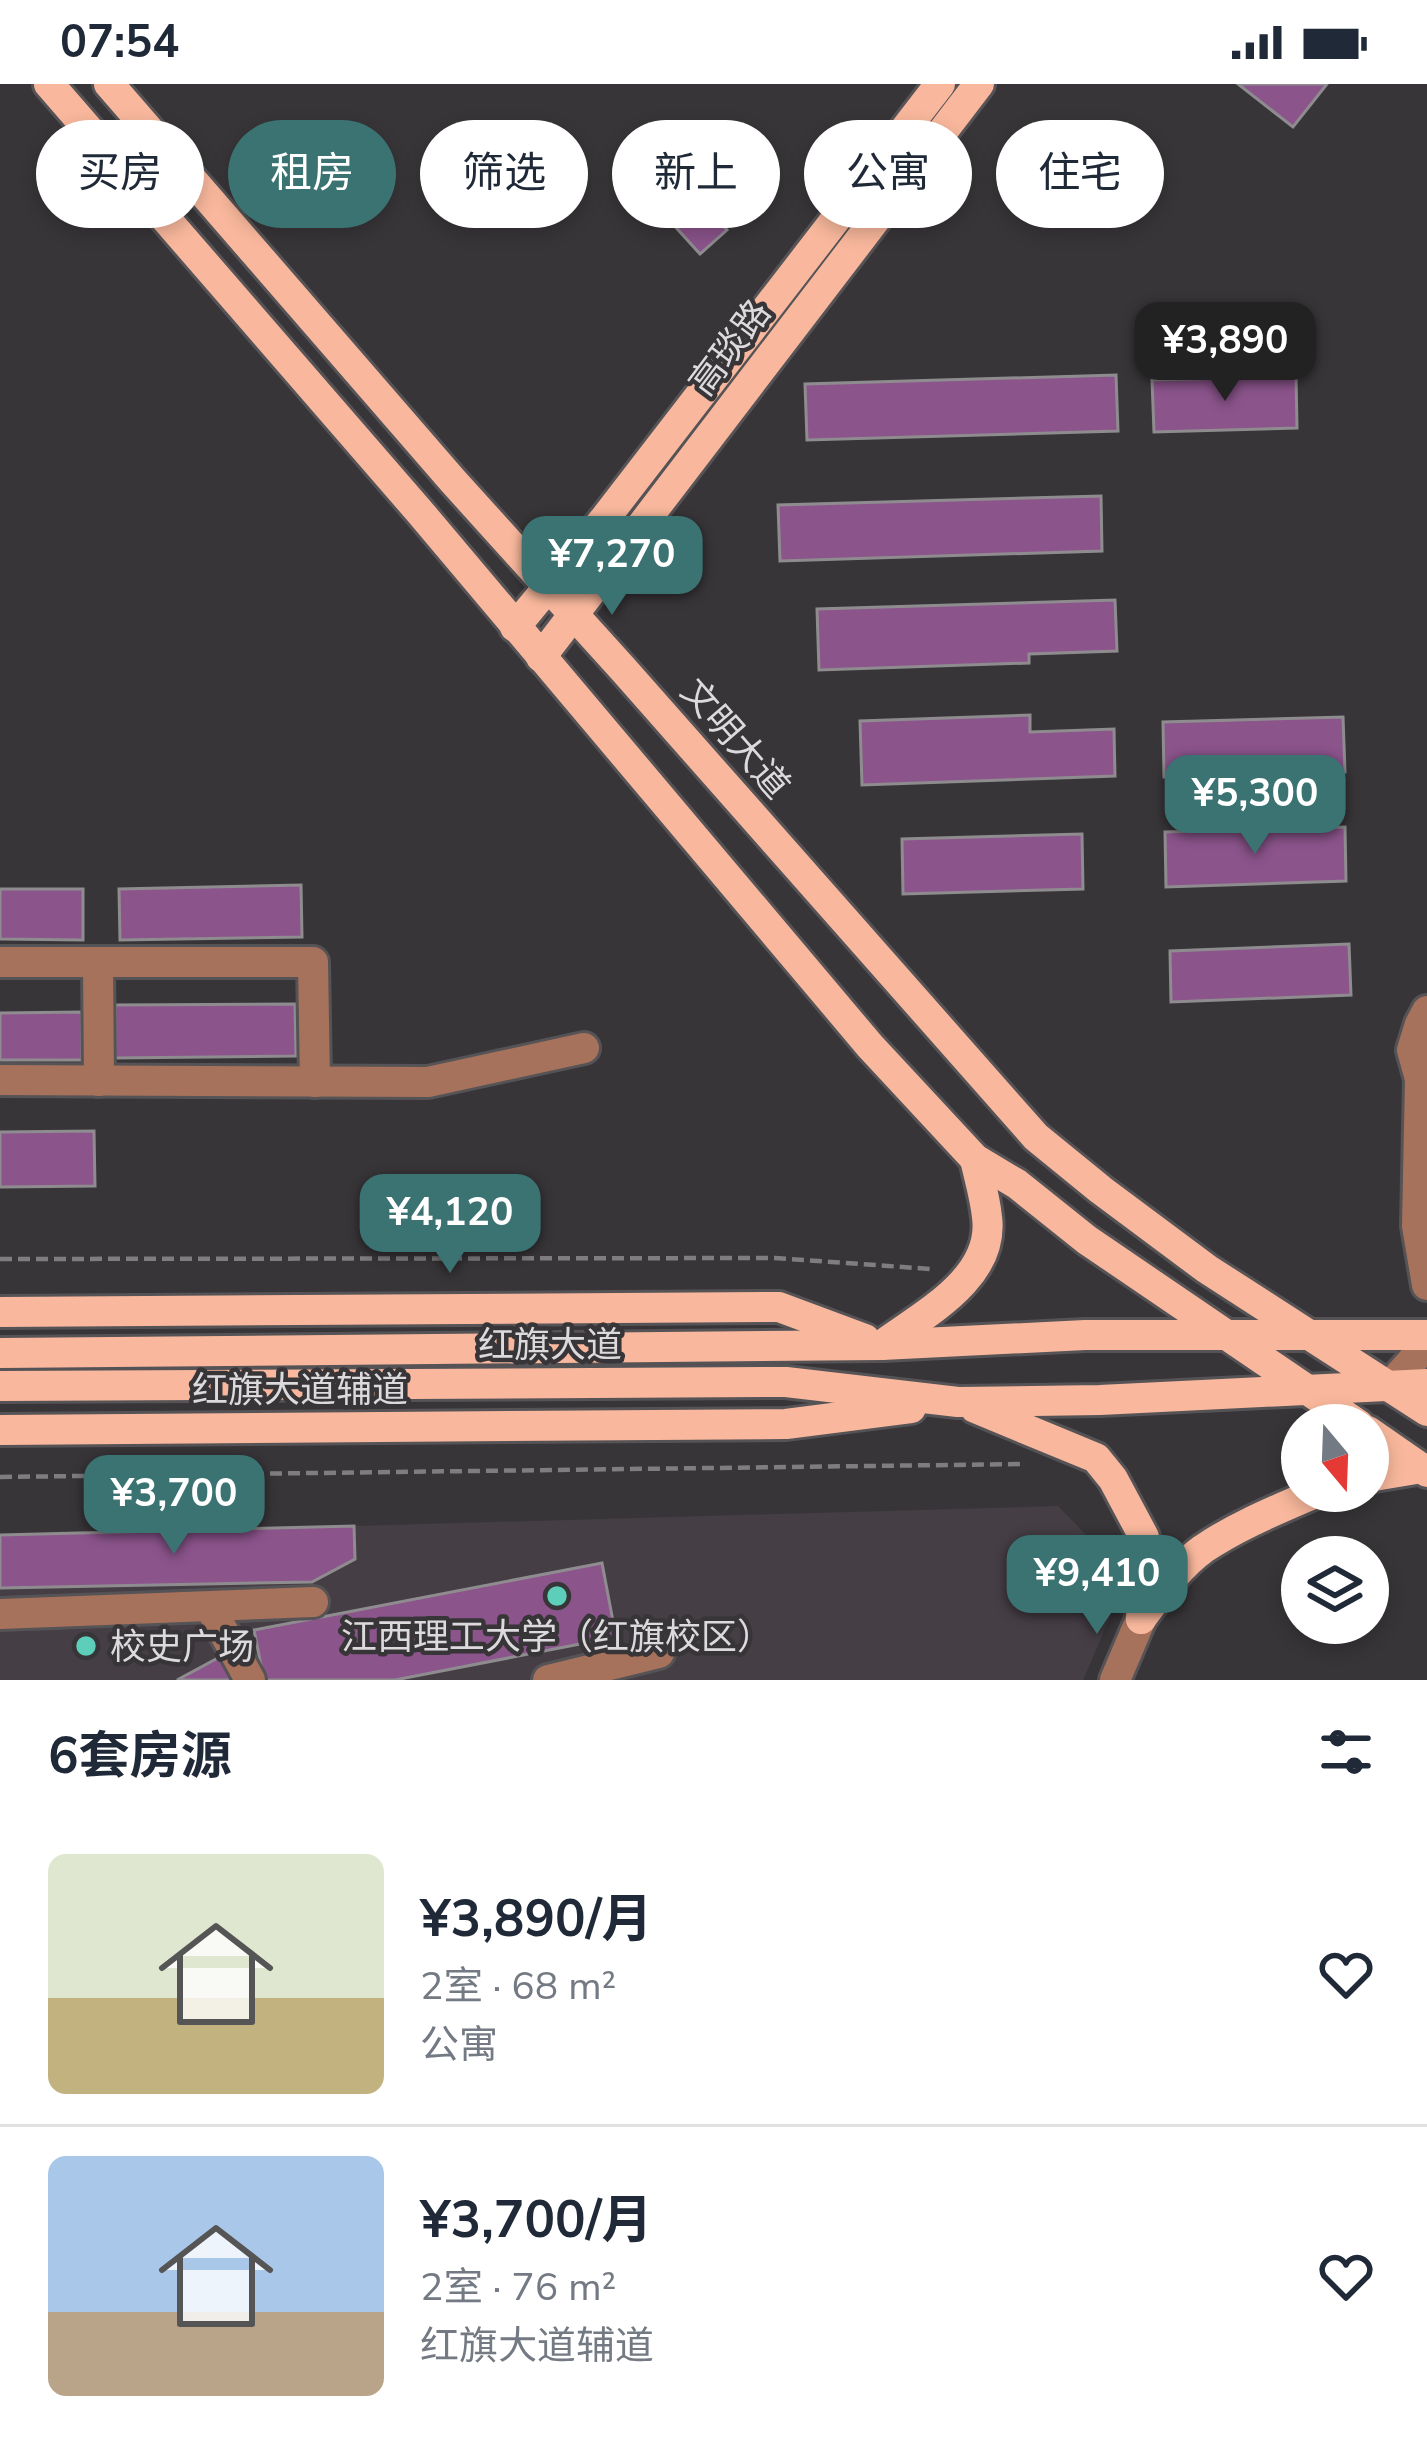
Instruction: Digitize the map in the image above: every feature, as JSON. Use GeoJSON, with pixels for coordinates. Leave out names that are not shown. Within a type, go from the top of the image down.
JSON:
{"type":"FeatureCollection","features":[{"type":"Feature","properties":{"kind":"main road"},"geometry":{"type":"LineString","coordinates":[[49,84],[419,511],[870,1046],[975,1160],[1017,1184],[1087,1240],[1328,1404]]}},
{"type":"Feature","properties":{"kind":"main road","name":"文明大道"},"geometry":{"type":"LineString","coordinates":[[110,84],[453,481],[1036,1137],[1207,1269],[1427,1412]]}},
{"type":"Feature","properties":{"kind":"main road","name":"高琰路"},"geometry":{"type":"LineString","coordinates":[[515,627],[606,517],[940,84]]}},
{"type":"Feature","properties":{"kind":"main road","name":"高琰路"},"geometry":{"type":"LineString","coordinates":[[541,656],[979,84]]}},
{"type":"Feature","properties":{"kind":"main road"},"geometry":{"type":"LineString","coordinates":[[0,1312],[779,1307],[882,1345],[973,1272],[987,1239],[988,1219],[975,1160]]}},
{"type":"Feature","properties":{"kind":"main road","name":"红旗大道"},"geometry":{"type":"LineString","coordinates":[[0,1353],[882,1345],[1084,1335],[1427,1335]]}},
{"type":"Feature","properties":{"kind":"main road","name":"红旗大道"},"geometry":{"type":"LineString","coordinates":[[0,1386],[786,1382],[958,1402],[1427,1384]]}},
{"type":"Feature","properties":{"kind":"main road"},"geometry":{"type":"LineString","coordinates":[[958,1402],[1096,1458],[1114,1479],[1144,1537],[1141,1619]]}},
{"type":"Feature","properties":{"kind":"main road","name":"红旗大道辅道"},"geometry":{"type":"LineString","coordinates":[[0,1430],[786,1424],[958,1402]]}},
{"type":"Feature","properties":{"kind":"main road"},"geometry":{"type":"LineString","coordinates":[[1389,1446],[1424,1470]]}},
{"type":"Feature","properties":{"kind":"main road"},"geometry":{"type":"LineString","coordinates":[[1389,1474],[1424,1470]]}},
{"type":"Feature","properties":{"kind":"main road"},"geometry":{"type":"LineString","coordinates":[[1141,1619],[1202,1550],[1281,1508]]}},
{"type":"Feature","properties":{"kind":"street"},"geometry":{"type":"LineString","coordinates":[[0,962],[313,962],[315,1082]]}},
{"type":"Feature","properties":{"kind":"street"},"geometry":{"type":"LineString","coordinates":[[98,962],[100,1081]]}},
{"type":"Feature","properties":{"kind":"street"},"geometry":{"type":"LineString","coordinates":[[1420,1079],[1412,1050],[1427,1011]]}},
{"type":"Feature","properties":{"kind":"street"},"geometry":{"type":"LineString","coordinates":[[1427,1039],[1420,1079],[1417,1226],[1427,1285]]}},
{"type":"Feature","properties":{"kind":"street"},"geometry":{"type":"LineString","coordinates":[[0,1081],[428,1082],[584,1048]]}},
{"type":"Feature","properties":{"kind":"street"},"geometry":{"type":"LineString","coordinates":[[1389,1387],[1427,1344]]}},
{"type":"Feature","properties":{"kind":"street"},"geometry":{"type":"LineString","coordinates":[[0,1614],[314,1602]]}},
{"type":"Feature","properties":{"kind":"street"},"geometry":{"type":"LineString","coordinates":[[210,1607],[250,1680]]}},
{"type":"Feature","properties":{"kind":"street"},"geometry":{"type":"LineString","coordinates":[[1115,1680],[1141,1619]]}},
{"type":"Feature","properties":{"kind":"street"},"geometry":{"type":"LineString","coordinates":[[548,1680],[658,1653]]}},
{"type":"Feature","properties":{"kind":"path"},"geometry":{"type":"LineString","coordinates":[[0,1259],[775,1258],[973,1272]]}},
{"type":"Feature","properties":{"kind":"path"},"geometry":{"type":"LineString","coordinates":[[0,1477],[1017,1462],[1039,1466]]}},
{"type":"Feature","properties":{"kind":"shaded area","name":"江西理工大学（红旗校区）"},"geometry":{"type":"Polygon","coordinates":[[[1058,1506],[1088,1537],[1110,1574],[1116,1604],[1083,1680],[0,1680],[0,1588],[312,1582],[355,1559],[354,1526],[1058,1506]]]}},
{"type":"Feature","properties":{"kind":"building"},"geometry":{"type":"Polygon","coordinates":[[[1238,84],[1327,84],[1293,127],[1238,84]]]}},
{"type":"Feature","properties":{"kind":"building"},"geometry":{"type":"Polygon","coordinates":[[[676,228],[725,228],[727,230],[700,254],[676,228]]]}},
{"type":"Feature","properties":{"kind":"building"},"geometry":{"type":"Polygon","coordinates":[[[1116,375],[1118,431],[807,440],[805,384],[1116,375]]]}},
{"type":"Feature","properties":{"kind":"building"},"geometry":{"type":"Polygon","coordinates":[[[1296,376],[1297,428],[1154,432],[1152,380],[1296,376]]]}},
{"type":"Feature","properties":{"kind":"building"},"geometry":{"type":"Polygon","coordinates":[[[1101,496],[1102,551],[780,561],[778,505],[1101,496]]]}},
{"type":"Feature","properties":{"kind":"building"},"geometry":{"type":"Polygon","coordinates":[[[1115,600],[1117,651],[1029,654],[1029,663],[819,670],[817,609],[1115,600]]]}},
{"type":"Feature","properties":{"kind":"building"},"geometry":{"type":"Polygon","coordinates":[[[1030,715],[1030,732],[1114,729],[1115,776],[862,785],[860,721],[1030,715]]]}},
{"type":"Feature","properties":{"kind":"building"},"geometry":{"type":"Polygon","coordinates":[[[1343,717],[1345,772],[1164,777],[1163,722],[1343,717]]]}},
{"type":"Feature","properties":{"kind":"building"},"geometry":{"type":"Polygon","coordinates":[[[1345,827],[1346,881],[1166,887],[1165,832],[1345,827]]]}},
{"type":"Feature","properties":{"kind":"building"},"geometry":{"type":"Polygon","coordinates":[[[1082,834],[1083,889],[903,894],[902,839],[1082,834]]]}},
{"type":"Feature","properties":{"kind":"building"},"geometry":{"type":"Polygon","coordinates":[[[301,885],[302,937],[120,940],[119,889],[301,885]]]}},
{"type":"Feature","properties":{"kind":"building"},"geometry":{"type":"Polygon","coordinates":[[[0,889],[83,889],[83,940],[0,939],[0,889]]]}},
{"type":"Feature","properties":{"kind":"building"},"geometry":{"type":"Polygon","coordinates":[[[1349,944],[1351,995],[1171,1002],[1170,951],[1349,944]]]}},
{"type":"Feature","properties":{"kind":"building"},"geometry":{"type":"Polygon","coordinates":[[[295,1004],[296,1056],[115,1058],[115,1005],[295,1004]]]}},
{"type":"Feature","properties":{"kind":"building"},"geometry":{"type":"Polygon","coordinates":[[[82,1012],[82,1060],[0,1060],[0,1013],[82,1012]]]}},
{"type":"Feature","properties":{"kind":"building"},"geometry":{"type":"Polygon","coordinates":[[[94,1131],[95,1186],[0,1187],[0,1132],[94,1131]]]}},
{"type":"Feature","properties":{"kind":"building"},"geometry":{"type":"Polygon","coordinates":[[[354,1526],[355,1559],[312,1582],[0,1588],[0,1535],[354,1526]]]}},
{"type":"Feature","properties":{"kind":"building"},"geometry":{"type":"Polygon","coordinates":[[[602,1563],[616,1637],[395,1680],[264,1680],[254,1630],[602,1563]]]}},
{"type":"Feature","properties":{"kind":"building"},"geometry":{"type":"Polygon","coordinates":[[[229,1652],[244,1680],[177,1680],[229,1652]]]}},
{"type":"Feature","properties":{"kind":"place","name":"江西理工大学（红旗校区）"},"geometry":{"type":"Point","coordinates":[557,1596]}},
{"type":"Feature","properties":{"kind":"place","name":"校史广场"},"geometry":{"type":"Point","coordinates":[86,1646]}}]}
